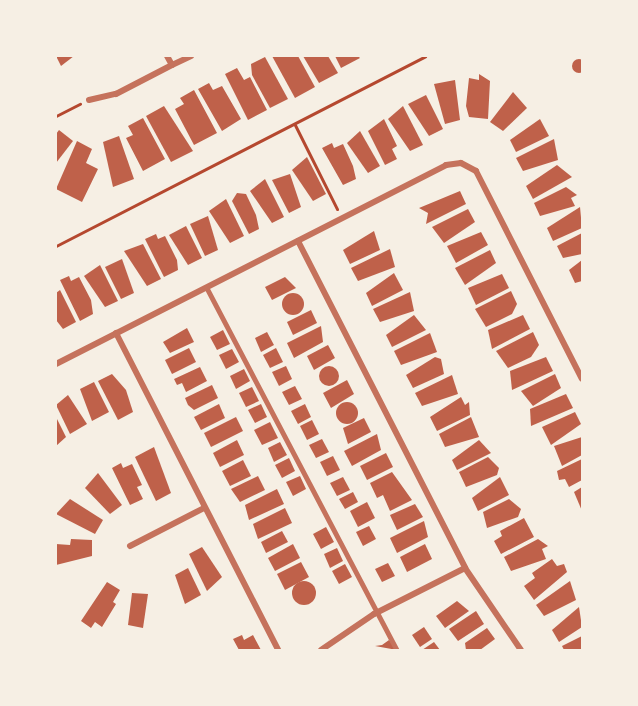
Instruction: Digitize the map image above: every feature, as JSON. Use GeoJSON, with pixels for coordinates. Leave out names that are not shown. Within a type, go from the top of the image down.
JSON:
{"type":"FeatureCollection","features":[{"type":"Feature","properties":{"kind":"street"},"geometry":{"type":"LineString","coordinates":[[167,56],[172,65]]}},
{"type":"Feature","properties":{"kind":"street"},"geometry":{"type":"LineString","coordinates":[[89,100],[116,94],[191,56]]}},
{"type":"Feature","properties":{"kind":"street"},"geometry":{"type":"LineString","coordinates":[[56,364],[446,165],[466,164],[479,177],[582,379]]}},
{"type":"Feature","properties":{"kind":"street"},"geometry":{"type":"LineString","coordinates":[[298,241],[465,568],[521,651]]}},
{"type":"Feature","properties":{"kind":"street"},"geometry":{"type":"LineString","coordinates":[[116,333],[278,651]]}},
{"type":"Feature","properties":{"kind":"street"},"geometry":{"type":"LineString","coordinates":[[130,546],[204,508]]}},
{"type":"Feature","properties":{"kind":"street"},"geometry":{"type":"LineString","coordinates":[[321,651],[375,614],[465,568]]}},
{"type":"Feature","properties":{"kind":"lane"},"geometry":{"type":"LineString","coordinates":[[207,288],[375,614],[397,651]]}},
{"type":"Feature","properties":{"kind":"path"},"geometry":{"type":"LineString","coordinates":[[56,246],[295,125],[425,56]]}},
{"type":"Feature","properties":{"kind":"path"},"geometry":{"type":"LineString","coordinates":[[56,116],[89,100]]}},
{"type":"Feature","properties":{"kind":"path"},"geometry":{"type":"LineString","coordinates":[[295,125],[342,219]]}},
{"type":"Feature","properties":{"kind":"building"},"geometry":{"type":"Polygon","coordinates":[[[56,56],[74,56],[61,66],[56,56]]]}},
{"type":"Feature","properties":{"kind":"building"},"geometry":{"type":"Polygon","coordinates":[[[272,56],[298,56],[315,87],[295,98],[272,56]]]}},
{"type":"Feature","properties":{"kind":"building"},"geometry":{"type":"Polygon","coordinates":[[[303,56],[328,56],[338,73],[319,83],[303,56]]]}},
{"type":"Feature","properties":{"kind":"building"},"geometry":{"type":"Polygon","coordinates":[[[335,56],[358,56],[360,58],[341,68],[335,56]]]}},
{"type":"Feature","properties":{"kind":"building"},"geometry":{"type":"Polygon","coordinates":[[[265,57],[288,99],[270,108],[252,75],[251,64],[265,57]]]}},
{"type":"Feature","properties":{"kind":"building"},"geometry":{"type":"Polygon","coordinates":[[[576,59],[582,59],[586,66],[582,73],[576,73],[572,69],[572,63],[576,59]]]}},
{"type":"Feature","properties":{"kind":"building"},"geometry":{"type":"Polygon","coordinates":[[[237,68],[244,80],[250,77],[267,110],[248,120],[225,74],[237,68]]]}},
{"type":"Feature","properties":{"kind":"building"},"geometry":{"type":"Polygon","coordinates":[[[479,74],[490,81],[488,119],[469,117],[466,106],[469,78],[479,80],[479,74]]]}},
{"type":"Feature","properties":{"kind":"building"},"geometry":{"type":"Polygon","coordinates":[[[455,80],[460,120],[445,124],[434,84],[455,80]]]}},
{"type":"Feature","properties":{"kind":"building"},"geometry":{"type":"Polygon","coordinates":[[[209,83],[213,90],[222,86],[241,119],[222,131],[198,89],[209,83]]]}},
{"type":"Feature","properties":{"kind":"building"},"geometry":{"type":"Polygon","coordinates":[[[194,90],[217,133],[194,145],[175,109],[184,104],[180,98],[194,90]]]}},
{"type":"Feature","properties":{"kind":"building"},"geometry":{"type":"Polygon","coordinates":[[[513,92],[527,108],[503,131],[490,122],[513,92]]]}},
{"type":"Feature","properties":{"kind":"building"},"geometry":{"type":"Polygon","coordinates":[[[426,95],[443,129],[429,136],[408,104],[426,95]]]}},
{"type":"Feature","properties":{"kind":"building"},"geometry":{"type":"Polygon","coordinates":[[[164,106],[193,151],[171,162],[146,116],[164,106]]]}},
{"type":"Feature","properties":{"kind":"building"},"geometry":{"type":"Polygon","coordinates":[[[403,106],[423,145],[410,151],[388,119],[403,106]]]}},
{"type":"Feature","properties":{"kind":"building"},"geometry":{"type":"Polygon","coordinates":[[[143,118],[165,159],[143,171],[126,138],[133,135],[128,126],[143,118]]]}},
{"type":"Feature","properties":{"kind":"building"},"geometry":{"type":"Polygon","coordinates":[[[384,119],[397,146],[392,149],[397,159],[385,165],[368,131],[384,119]]]}},
{"type":"Feature","properties":{"kind":"building"},"geometry":{"type":"Polygon","coordinates":[[[540,119],[549,136],[516,152],[510,140],[540,119]]]}},
{"type":"Feature","properties":{"kind":"building"},"geometry":{"type":"Polygon","coordinates":[[[59,130],[73,141],[56,163],[56,134],[59,130]]]}},
{"type":"Feature","properties":{"kind":"building"},"geometry":{"type":"Polygon","coordinates":[[[360,131],[380,166],[368,173],[347,143],[360,131]]]}},
{"type":"Feature","properties":{"kind":"building"},"geometry":{"type":"Polygon","coordinates":[[[119,136],[134,179],[113,187],[103,142],[119,136]]]}},
{"type":"Feature","properties":{"kind":"building"},"geometry":{"type":"Polygon","coordinates":[[[554,139],[558,160],[523,171],[516,158],[554,139]]]}},
{"type":"Feature","properties":{"kind":"building"},"geometry":{"type":"Polygon","coordinates":[[[77,141],[92,149],[86,163],[98,169],[82,202],[56,189],[77,141]]]}},
{"type":"Feature","properties":{"kind":"building"},"geometry":{"type":"Polygon","coordinates":[[[332,143],[334,148],[343,144],[353,166],[356,179],[343,185],[322,148],[332,143]]]}},
{"type":"Feature","properties":{"kind":"building"},"geometry":{"type":"Polygon","coordinates":[[[307,157],[326,194],[313,201],[292,170],[307,157]]]}},
{"type":"Feature","properties":{"kind":"building"},"geometry":{"type":"Polygon","coordinates":[[[557,165],[572,177],[533,199],[526,186],[557,165]]]}},
{"type":"Feature","properties":{"kind":"building"},"geometry":{"type":"Polygon","coordinates":[[[290,174],[301,207],[289,213],[272,180],[290,174]]]}},
{"type":"Feature","properties":{"kind":"building"},"geometry":{"type":"Polygon","coordinates":[[[265,179],[284,217],[272,223],[250,191],[265,179]]]}},
{"type":"Feature","properties":{"kind":"building"},"geometry":{"type":"Polygon","coordinates":[[[566,187],[577,195],[571,198],[575,206],[540,216],[534,203],[566,187]]]}},
{"type":"Feature","properties":{"kind":"building"},"geometry":{"type":"Polygon","coordinates":[[[460,191],[466,204],[426,224],[428,213],[419,208],[460,191]]]}},
{"type":"Feature","properties":{"kind":"building"},"geometry":{"type":"Polygon","coordinates":[[[237,193],[246,194],[256,215],[259,229],[249,234],[232,201],[237,193]]]}},
{"type":"Feature","properties":{"kind":"building"},"geometry":{"type":"Polygon","coordinates":[[[226,199],[244,236],[230,243],[209,211],[226,199]]]}},
{"type":"Feature","properties":{"kind":"building"},"geometry":{"type":"Polygon","coordinates":[[[580,207],[582,228],[553,241],[547,228],[580,207]]]}},
{"type":"Feature","properties":{"kind":"building"},"geometry":{"type":"Polygon","coordinates":[[[468,209],[475,222],[444,243],[432,227],[468,209]]]}},
{"type":"Feature","properties":{"kind":"building"},"geometry":{"type":"Polygon","coordinates":[[[208,216],[218,250],[205,256],[190,224],[208,216]]]}},
{"type":"Feature","properties":{"kind":"building"},"geometry":{"type":"Polygon","coordinates":[[[186,226],[202,258],[188,265],[169,235],[186,226]]]}},
{"type":"Feature","properties":{"kind":"building"},"geometry":{"type":"Polygon","coordinates":[[[374,231],[380,250],[350,264],[343,250],[374,231]]]}},
{"type":"Feature","properties":{"kind":"building"},"geometry":{"type":"Polygon","coordinates":[[[481,232],[488,245],[456,263],[447,246],[481,232]]]}},
{"type":"Feature","properties":{"kind":"building"},"geometry":{"type":"Polygon","coordinates":[[[582,233],[582,254],[563,258],[557,246],[582,233]]]}},
{"type":"Feature","properties":{"kind":"building"},"geometry":{"type":"Polygon","coordinates":[[[156,234],[158,239],[165,236],[177,260],[178,270],[164,277],[145,239],[156,234]]]}},
{"type":"Feature","properties":{"kind":"building"},"geometry":{"type":"Polygon","coordinates":[[[143,244],[161,279],[147,286],[124,251],[143,244]]]}},
{"type":"Feature","properties":{"kind":"building"},"geometry":{"type":"Polygon","coordinates":[[[390,249],[395,267],[358,281],[351,268],[390,249]]]}},
{"type":"Feature","properties":{"kind":"building"},"geometry":{"type":"Polygon","coordinates":[[[490,250],[496,263],[465,285],[455,268],[490,250]]]}},
{"type":"Feature","properties":{"kind":"building"},"geometry":{"type":"Polygon","coordinates":[[[122,259],[134,293],[121,299],[105,267],[122,259]]]}},
{"type":"Feature","properties":{"kind":"building"},"geometry":{"type":"Polygon","coordinates":[[[582,260],[582,281],[575,283],[569,270],[582,260]]]}},
{"type":"Feature","properties":{"kind":"building"},"geometry":{"type":"Polygon","coordinates":[[[100,265],[118,301],[105,307],[84,276],[100,265]]]}},
{"type":"Feature","properties":{"kind":"building"},"geometry":{"type":"Polygon","coordinates":[[[394,273],[403,290],[372,306],[366,293],[394,273]]]}},
{"type":"Feature","properties":{"kind":"building"},"geometry":{"type":"Polygon","coordinates":[[[502,274],[509,288],[476,305],[468,288],[502,274]]]}},
{"type":"Feature","properties":{"kind":"building"},"geometry":{"type":"Polygon","coordinates":[[[69,276],[71,281],[79,277],[91,300],[93,314],[80,321],[60,280],[69,276]]]}},
{"type":"Feature","properties":{"kind":"building"},"geometry":{"type":"Polygon","coordinates":[[[285,277],[296,288],[272,300],[265,287],[285,277]]]}},
{"type":"Feature","properties":{"kind":"building"},"geometry":{"type":"Polygon","coordinates":[[[60,290],[76,322],[63,329],[56,320],[56,293],[60,290]]]}},
{"type":"Feature","properties":{"kind":"building"},"geometry":{"type":"Polygon","coordinates":[[[511,291],[517,304],[512,314],[486,327],[475,309],[511,291]]]}},
{"type":"Feature","properties":{"kind":"building"},"geometry":{"type":"Polygon","coordinates":[[[410,292],[414,311],[380,322],[373,309],[410,292]]]}},
{"type":"Feature","properties":{"kind":"building"},"geometry":{"type":"Polygon","coordinates":[[[293,293],[301,296],[304,304],[301,312],[293,315],[285,312],[282,304],[285,296],[293,293]]]}},
{"type":"Feature","properties":{"kind":"building"},"geometry":{"type":"Polygon","coordinates":[[[311,310],[317,323],[293,335],[287,322],[311,310]]]}},
{"type":"Feature","properties":{"kind":"building"},"geometry":{"type":"Polygon","coordinates":[[[414,315],[426,330],[392,347],[386,335],[414,315]]]}},
{"type":"Feature","properties":{"kind":"building"},"geometry":{"type":"Polygon","coordinates":[[[523,315],[530,329],[492,349],[488,330],[523,315]]]}},
{"type":"Feature","properties":{"kind":"building"},"geometry":{"type":"Polygon","coordinates":[[[321,326],[323,342],[294,358],[287,343],[321,326]]]}},
{"type":"Feature","properties":{"kind":"building"},"geometry":{"type":"Polygon","coordinates":[[[187,328],[194,342],[170,353],[163,342],[187,328]]]}},
{"type":"Feature","properties":{"kind":"building"},"geometry":{"type":"Polygon","coordinates":[[[223,330],[230,344],[217,350],[210,337],[223,330]]]}},
{"type":"Feature","properties":{"kind":"building"},"geometry":{"type":"Polygon","coordinates":[[[267,332],[274,345],[261,352],[255,338],[267,332]]]}},
{"type":"Feature","properties":{"kind":"building"},"geometry":{"type":"Polygon","coordinates":[[[533,332],[539,345],[531,357],[508,368],[496,351],[533,332]]]}},
{"type":"Feature","properties":{"kind":"building"},"geometry":{"type":"Polygon","coordinates":[[[430,333],[437,352],[401,365],[394,351],[430,333]]]}},
{"type":"Feature","properties":{"kind":"building"},"geometry":{"type":"Polygon","coordinates":[[[328,345],[335,358],[314,370],[307,356],[328,345]]]}},
{"type":"Feature","properties":{"kind":"building"},"geometry":{"type":"Polygon","coordinates":[[[189,348],[196,362],[172,374],[165,360],[189,348]]]}},
{"type":"Feature","properties":{"kind":"building"},"geometry":{"type":"Polygon","coordinates":[[[276,348],[283,362],[270,368],[263,355],[276,348]]]}},
{"type":"Feature","properties":{"kind":"building"},"geometry":{"type":"Polygon","coordinates":[[[232,349],[239,362],[226,369],[219,355],[232,349]]]}},
{"type":"Feature","properties":{"kind":"building"},"geometry":{"type":"Polygon","coordinates":[[[435,357],[441,359],[444,374],[413,388],[406,375],[435,357]]]}},
{"type":"Feature","properties":{"kind":"building"},"geometry":{"type":"Polygon","coordinates":[[[546,357],[553,371],[512,390],[510,371],[546,357]]]}},
{"type":"Feature","properties":{"kind":"building"},"geometry":{"type":"Polygon","coordinates":[[[286,366],[292,379],[279,386],[272,372],[286,366]]]}},
{"type":"Feature","properties":{"kind":"building"},"geometry":{"type":"Polygon","coordinates":[[[329,366],[336,369],[339,376],[336,383],[329,386],[322,383],[319,376],[322,369],[329,366]]]}},
{"type":"Feature","properties":{"kind":"building"},"geometry":{"type":"Polygon","coordinates":[[[200,367],[207,381],[186,392],[182,383],[177,385],[174,379],[200,367]]]}},
{"type":"Feature","properties":{"kind":"building"},"geometry":{"type":"Polygon","coordinates":[[[244,369],[250,381],[236,389],[230,376],[244,369]]]}},
{"type":"Feature","properties":{"kind":"building"},"geometry":{"type":"Polygon","coordinates":[[[112,374],[126,390],[133,412],[118,420],[98,381],[112,374]]]}},
{"type":"Feature","properties":{"kind":"building"},"geometry":{"type":"Polygon","coordinates":[[[555,374],[561,388],[533,406],[521,391],[555,374]]]}},
{"type":"Feature","properties":{"kind":"building"},"geometry":{"type":"Polygon","coordinates":[[[452,375],[458,394],[422,406],[415,393],[452,375]]]}},
{"type":"Feature","properties":{"kind":"building"},"geometry":{"type":"Polygon","coordinates":[[[347,380],[354,394],[331,408],[323,393],[347,380]]]}},
{"type":"Feature","properties":{"kind":"building"},"geometry":{"type":"Polygon","coordinates":[[[94,382],[109,412],[92,421],[80,389],[94,382]]]}},
{"type":"Feature","properties":{"kind":"building"},"geometry":{"type":"Polygon","coordinates":[[[212,385],[218,398],[194,410],[188,405],[185,398],[212,385]]]}},
{"type":"Feature","properties":{"kind":"building"},"geometry":{"type":"Polygon","coordinates":[[[295,386],[302,399],[289,405],[282,392],[295,386]]]}},
{"type":"Feature","properties":{"kind":"building"},"geometry":{"type":"Polygon","coordinates":[[[252,387],[259,401],[246,407],[239,393],[252,387]]]}},
{"type":"Feature","properties":{"kind":"building"},"geometry":{"type":"Polygon","coordinates":[[[566,394],[573,408],[531,426],[530,409],[566,394]]]}},
{"type":"Feature","properties":{"kind":"building"},"geometry":{"type":"Polygon","coordinates":[[[68,395],[87,424],[70,434],[56,405],[68,395]]]}},
{"type":"Feature","properties":{"kind":"building"},"geometry":{"type":"Polygon","coordinates":[[[461,397],[465,405],[469,402],[470,415],[437,431],[430,417],[461,397]]]}},
{"type":"Feature","properties":{"kind":"building"},"geometry":{"type":"Polygon","coordinates":[[[347,402],[355,405],[358,413],[355,421],[347,424],[339,421],[336,413],[339,405],[347,402]]]}},
{"type":"Feature","properties":{"kind":"building"},"geometry":{"type":"Polygon","coordinates":[[[219,404],[225,418],[201,430],[194,417],[219,404]]]}},
{"type":"Feature","properties":{"kind":"building"},"geometry":{"type":"Polygon","coordinates":[[[261,404],[267,417],[255,423],[248,410],[261,404]]]}},
{"type":"Feature","properties":{"kind":"building"},"geometry":{"type":"Polygon","coordinates":[[[305,404],[311,417],[298,424],[291,411],[305,404]]]}},
{"type":"Feature","properties":{"kind":"building"},"geometry":{"type":"Polygon","coordinates":[[[575,412],[581,424],[551,445],[542,427],[575,412]]]}},
{"type":"Feature","properties":{"kind":"building"},"geometry":{"type":"Polygon","coordinates":[[[56,417],[66,437],[56,446],[56,417]]]}},
{"type":"Feature","properties":{"kind":"building"},"geometry":{"type":"Polygon","coordinates":[[[236,417],[243,431],[211,447],[204,433],[236,417]]]}},
{"type":"Feature","properties":{"kind":"building"},"geometry":{"type":"Polygon","coordinates":[[[471,417],[479,437],[445,447],[439,434],[471,417]]]}},
{"type":"Feature","properties":{"kind":"building"},"geometry":{"type":"Polygon","coordinates":[[[364,418],[371,432],[348,444],[343,428],[364,418]]]}},
{"type":"Feature","properties":{"kind":"building"},"geometry":{"type":"Polygon","coordinates":[[[312,420],[319,434],[307,440],[300,426],[312,420]]]}},
{"type":"Feature","properties":{"kind":"building"},"geometry":{"type":"Polygon","coordinates":[[[270,422],[278,438],[262,445],[254,430],[270,422]]]}},
{"type":"Feature","properties":{"kind":"building"},"geometry":{"type":"Polygon","coordinates":[[[377,434],[381,450],[352,466],[344,451],[377,434]]]}},
{"type":"Feature","properties":{"kind":"building"},"geometry":{"type":"Polygon","coordinates":[[[582,437],[582,455],[562,466],[554,446],[582,437]]]}},
{"type":"Feature","properties":{"kind":"building"},"geometry":{"type":"Polygon","coordinates":[[[322,439],[329,452],[316,458],[309,445],[322,439]]]}},
{"type":"Feature","properties":{"kind":"building"},"geometry":{"type":"Polygon","coordinates":[[[237,440],[244,455],[220,467],[213,453],[237,440]]]}},
{"type":"Feature","properties":{"kind":"building"},"geometry":{"type":"Polygon","coordinates":[[[479,440],[491,453],[457,470],[452,460],[479,440]]]}},
{"type":"Feature","properties":{"kind":"building"},"geometry":{"type":"Polygon","coordinates":[[[280,442],[287,455],[274,462],[268,448],[280,442]]]}},
{"type":"Feature","properties":{"kind":"building"},"geometry":{"type":"Polygon","coordinates":[[[154,447],[171,493],[156,501],[135,457],[154,447]]]}},
{"type":"Feature","properties":{"kind":"building"},"geometry":{"type":"Polygon","coordinates":[[[386,453],[393,467],[367,480],[360,466],[386,453]]]}},
{"type":"Feature","properties":{"kind":"building"},"geometry":{"type":"Polygon","coordinates":[[[333,456],[340,470],[327,476],[320,462],[333,456]]]}},
{"type":"Feature","properties":{"kind":"building"},"geometry":{"type":"Polygon","coordinates":[[[488,457],[499,468],[497,475],[466,487],[459,472],[488,457]]]}},
{"type":"Feature","properties":{"kind":"building"},"geometry":{"type":"Polygon","coordinates":[[[289,458],[295,471],[282,478],[275,465],[289,458]]]}},
{"type":"Feature","properties":{"kind":"building"},"geometry":{"type":"Polygon","coordinates":[[[582,459],[582,480],[569,487],[565,479],[559,480],[557,471],[582,459]]]}},
{"type":"Feature","properties":{"kind":"building"},"geometry":{"type":"Polygon","coordinates":[[[243,460],[251,476],[230,486],[222,471],[243,460]]]}},
{"type":"Feature","properties":{"kind":"building"},"geometry":{"type":"Polygon","coordinates":[[[121,463],[123,468],[132,464],[142,485],[137,487],[143,499],[130,505],[112,468],[121,463]]]}},
{"type":"Feature","properties":{"kind":"building"},"geometry":{"type":"Polygon","coordinates":[[[392,472],[412,500],[390,511],[383,495],[377,498],[370,483],[392,472]]]}},
{"type":"Feature","properties":{"kind":"building"},"geometry":{"type":"Polygon","coordinates":[[[98,473],[122,505],[110,514],[85,488],[98,473]]]}},
{"type":"Feature","properties":{"kind":"building"},"geometry":{"type":"Polygon","coordinates":[[[258,476],[265,490],[240,502],[231,489],[258,476]]]}},
{"type":"Feature","properties":{"kind":"building"},"geometry":{"type":"Polygon","coordinates":[[[300,476],[306,489],[293,496],[286,482],[300,476]]]}},
{"type":"Feature","properties":{"kind":"building"},"geometry":{"type":"Polygon","coordinates":[[[343,477],[350,490],[337,496],[330,483],[343,477]]]}},
{"type":"Feature","properties":{"kind":"building"},"geometry":{"type":"Polygon","coordinates":[[[500,477],[509,495],[478,511],[472,498],[500,477]]]}},
{"type":"Feature","properties":{"kind":"building"},"geometry":{"type":"Polygon","coordinates":[[[582,487],[582,511],[574,492],[582,487]]]}},
{"type":"Feature","properties":{"kind":"building"},"geometry":{"type":"Polygon","coordinates":[[[277,489],[284,504],[249,520],[245,505],[277,489]]]}},
{"type":"Feature","properties":{"kind":"building"},"geometry":{"type":"Polygon","coordinates":[[[353,492],[358,502],[345,509],[339,499],[353,492]]]}},
{"type":"Feature","properties":{"kind":"building"},"geometry":{"type":"Polygon","coordinates":[[[70,499],[103,520],[95,534],[56,514],[70,499]]]}},
{"type":"Feature","properties":{"kind":"building"},"geometry":{"type":"Polygon","coordinates":[[[509,499],[521,509],[518,517],[487,528],[483,512],[509,499]]]}},
{"type":"Feature","properties":{"kind":"building"},"geometry":{"type":"Polygon","coordinates":[[[367,502],[375,518],[358,527],[350,511],[367,502]]]}},
{"type":"Feature","properties":{"kind":"building"},"geometry":{"type":"Polygon","coordinates":[[[415,504],[423,517],[397,530],[390,515],[415,504]]]}},
{"type":"Feature","properties":{"kind":"building"},"geometry":{"type":"Polygon","coordinates":[[[285,508],[292,523],[258,539],[253,524],[285,508]]]}},
{"type":"Feature","properties":{"kind":"building"},"geometry":{"type":"Polygon","coordinates":[[[524,518],[534,537],[501,554],[494,541],[502,536],[500,531],[524,518]]]}},
{"type":"Feature","properties":{"kind":"building"},"geometry":{"type":"Polygon","coordinates":[[[424,521],[428,537],[397,553],[390,538],[424,521]]]}},
{"type":"Feature","properties":{"kind":"building"},"geometry":{"type":"Polygon","coordinates":[[[369,526],[376,539],[363,546],[356,532],[369,526]]]}},
{"type":"Feature","properties":{"kind":"building"},"geometry":{"type":"Polygon","coordinates":[[[326,527],[334,542],[321,549],[313,534],[326,527]]]}},
{"type":"Feature","properties":{"kind":"building"},"geometry":{"type":"Polygon","coordinates":[[[282,531],[288,542],[266,553],[261,542],[282,531]]]}},
{"type":"Feature","properties":{"kind":"building"},"geometry":{"type":"Polygon","coordinates":[[[71,539],[92,540],[92,556],[56,565],[56,544],[70,545],[71,539]]]}},
{"type":"Feature","properties":{"kind":"building"},"geometry":{"type":"Polygon","coordinates":[[[538,539],[548,546],[542,549],[546,559],[511,571],[504,557],[538,539]]]}},
{"type":"Feature","properties":{"kind":"building"},"geometry":{"type":"Polygon","coordinates":[[[293,544],[300,558],[275,571],[268,558],[293,544]]]}},
{"type":"Feature","properties":{"kind":"building"},"geometry":{"type":"Polygon","coordinates":[[[425,544],[432,559],[407,572],[400,557],[425,544]]]}},
{"type":"Feature","properties":{"kind":"building"},"geometry":{"type":"Polygon","coordinates":[[[202,547],[222,577],[207,591],[189,554],[202,547]]]}},
{"type":"Feature","properties":{"kind":"building"},"geometry":{"type":"Polygon","coordinates":[[[337,548],[343,561],[330,568],[324,554],[337,548]]]}},
{"type":"Feature","properties":{"kind":"building"},"geometry":{"type":"Polygon","coordinates":[[[552,559],[557,566],[564,564],[567,572],[534,600],[524,586],[535,578],[532,573],[552,559]]]}},
{"type":"Feature","properties":{"kind":"building"},"geometry":{"type":"Polygon","coordinates":[[[301,562],[309,577],[285,590],[277,574],[301,562]]]}},
{"type":"Feature","properties":{"kind":"building"},"geometry":{"type":"Polygon","coordinates":[[[388,563],[395,576],[382,582],[375,569],[388,563]]]}},
{"type":"Feature","properties":{"kind":"building"},"geometry":{"type":"Polygon","coordinates":[[[345,564],[352,577],[339,584],[332,571],[345,564]]]}},
{"type":"Feature","properties":{"kind":"building"},"geometry":{"type":"Polygon","coordinates":[[[188,568],[201,595],[185,604],[175,575],[188,568]]]}},
{"type":"Feature","properties":{"kind":"building"},"geometry":{"type":"Polygon","coordinates":[[[304,581],[309,582],[315,588],[315,598],[309,604],[304,605],[299,604],[293,598],[292,593],[293,588],[299,582],[304,581]]]}},
{"type":"Feature","properties":{"kind":"building"},"geometry":{"type":"Polygon","coordinates":[[[570,581],[576,600],[544,616],[536,605],[570,581]]]}},
{"type":"Feature","properties":{"kind":"building"},"geometry":{"type":"Polygon","coordinates":[[[107,582],[120,590],[113,602],[116,604],[102,627],[95,622],[91,628],[81,621],[107,582]]]}},
{"type":"Feature","properties":{"kind":"building"},"geometry":{"type":"Polygon","coordinates":[[[132,593],[148,594],[143,628],[128,625],[132,593]]]}},
{"type":"Feature","properties":{"kind":"building"},"geometry":{"type":"Polygon","coordinates":[[[457,601],[469,611],[445,628],[436,616],[457,601]]]}},
{"type":"Feature","properties":{"kind":"building"},"geometry":{"type":"Polygon","coordinates":[[[579,607],[582,627],[559,642],[552,630],[579,607]]]}},
{"type":"Feature","properties":{"kind":"building"},"geometry":{"type":"Polygon","coordinates":[[[476,611],[484,624],[458,641],[449,629],[476,611]]]}},
{"type":"Feature","properties":{"kind":"building"},"geometry":{"type":"Polygon","coordinates":[[[424,627],[432,639],[420,647],[412,635],[424,627]]]}},
{"type":"Feature","properties":{"kind":"building"},"geometry":{"type":"Polygon","coordinates":[[[487,628],[495,639],[480,650],[466,650],[465,643],[487,628]]]}},
{"type":"Feature","properties":{"kind":"building"},"geometry":{"type":"Polygon","coordinates":[[[242,635],[244,640],[253,635],[261,650],[239,650],[233,639],[242,635]]]}},
{"type":"Feature","properties":{"kind":"building"},"geometry":{"type":"Polygon","coordinates":[[[582,636],[582,650],[564,650],[562,646],[582,636]]]}},
{"type":"Feature","properties":{"kind":"building"},"geometry":{"type":"Polygon","coordinates":[[[389,640],[397,650],[375,646],[382,645],[389,640]]]}},
{"type":"Feature","properties":{"kind":"building"},"geometry":{"type":"Polygon","coordinates":[[[434,642],[440,650],[422,650],[434,642]]]}}]}
